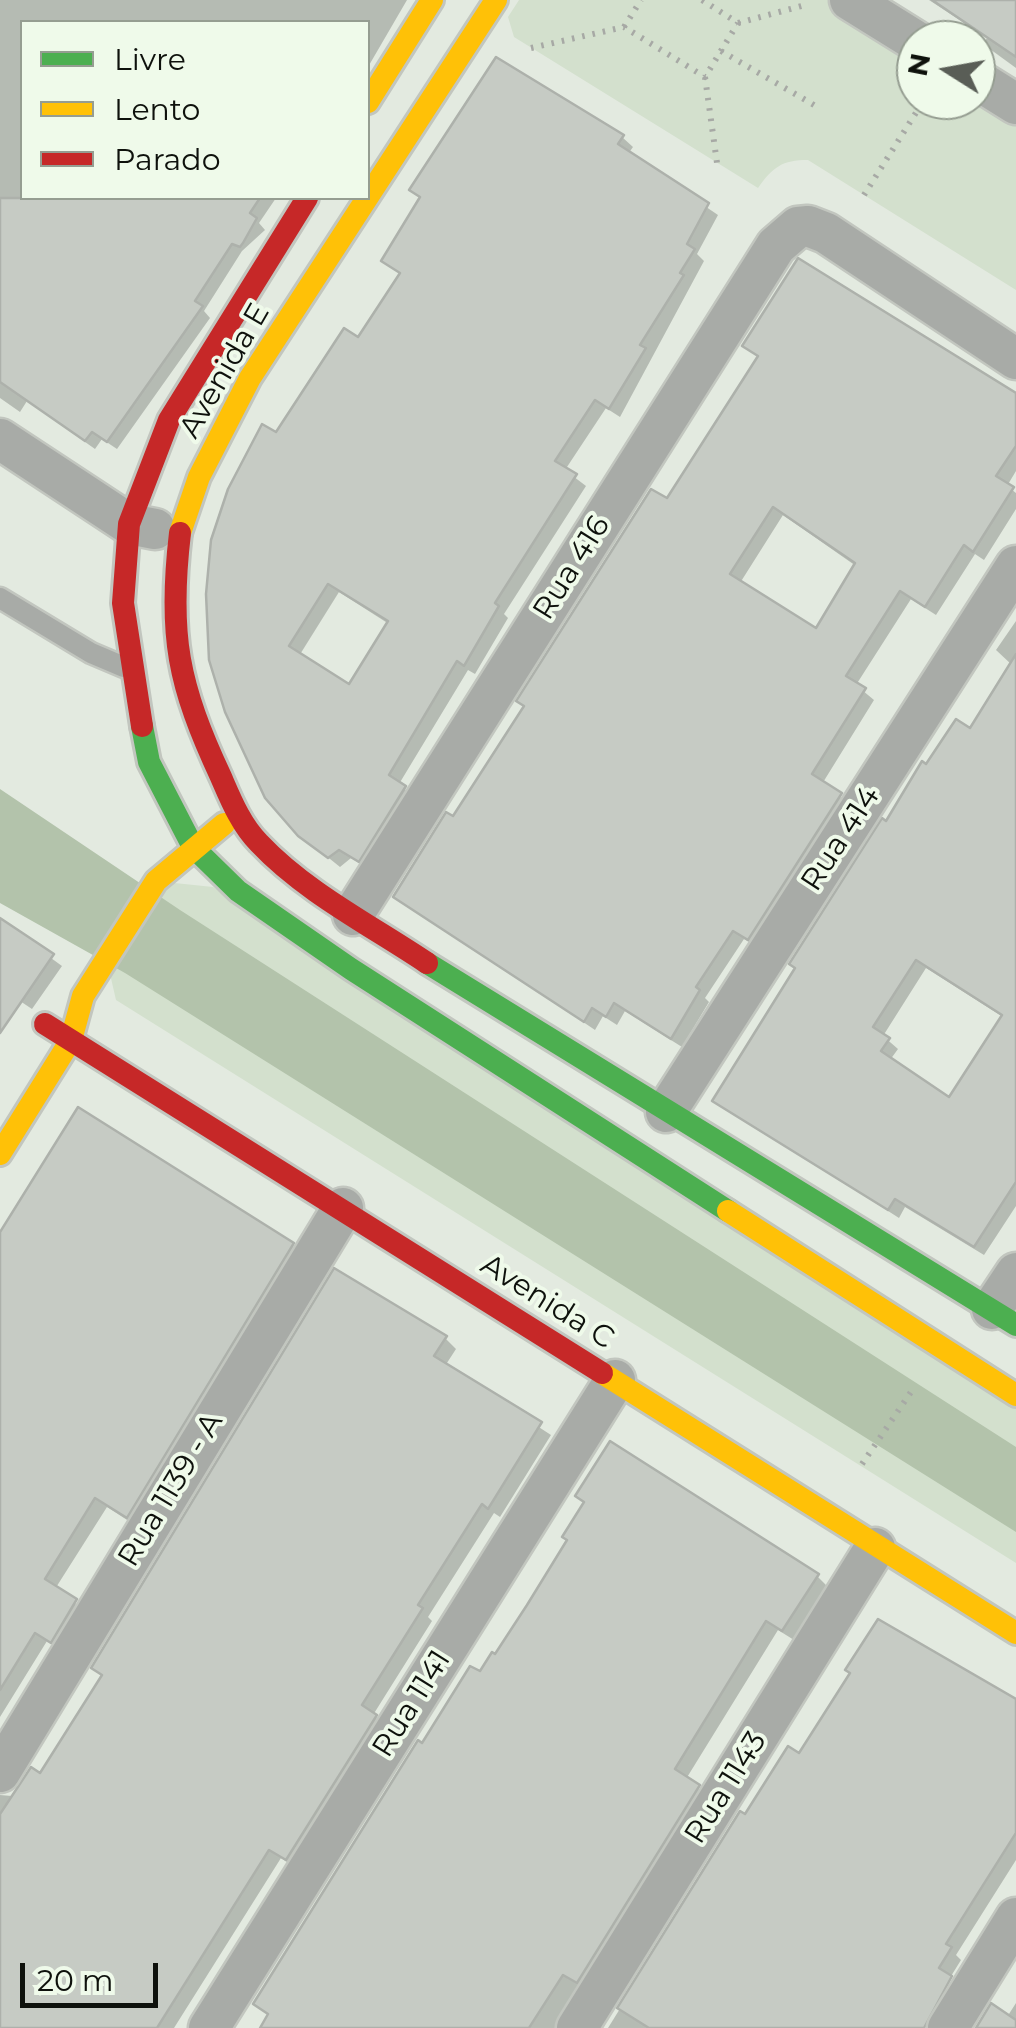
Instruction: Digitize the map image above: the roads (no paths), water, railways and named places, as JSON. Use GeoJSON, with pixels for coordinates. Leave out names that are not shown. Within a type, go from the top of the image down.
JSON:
{"type":"FeatureCollection","features":[{"type":"Feature","properties":{"kind":"street"},"geometry":{"type":"LineString","coordinates":[[370,99],[432,0]]}},
{"type":"Feature","properties":{"kind":"street","name":"Avenida E"},"geometry":{"type":"LineString","coordinates":[[370,194],[496,0]]}},
{"type":"Feature","properties":{"kind":"street"},"geometry":{"type":"LineString","coordinates":[[850,0],[896,29]]}},
{"type":"Feature","properties":{"kind":"street","name":"Avenida E"},"geometry":{"type":"LineString","coordinates":[[193,848],[149,762],[130,670],[123,602],[130,524],[169,420],[306,200]]}},
{"type":"Feature","properties":{"kind":"street","name":"Avenida E"},"geometry":{"type":"LineString","coordinates":[[238,814],[217,775],[178,669],[176,593],[180,534],[200,478],[250,378],[366,200]]}},
{"type":"Feature","properties":{"kind":"street","name":"Rua 416"},"geometry":{"type":"LineString","coordinates":[[353,915],[776,246],[798,227],[826,233],[1016,359]]}},
{"type":"Feature","properties":{"kind":"street"},"geometry":{"type":"LineString","coordinates":[[0,439],[130,524],[180,534]]}},
{"type":"Feature","properties":{"kind":"street","name":"Rua 414"},"geometry":{"type":"LineString","coordinates":[[666,1112],[1016,566]]}},
{"type":"Feature","properties":{"kind":"street"},"geometry":{"type":"LineString","coordinates":[[0,1154],[71,1040],[80,1002],[156,881],[238,814],[257,842],[353,915],[666,1112],[1004,1317],[1016,1273]]}},
{"type":"Feature","properties":{"kind":"street"},"geometry":{"type":"LineString","coordinates":[[193,848],[238,891],[351,970],[1016,1395]]}},
{"type":"Feature","properties":{"kind":"street","name":"Avenida C"},"geometry":{"type":"LineString","coordinates":[[80,1002],[40,1030],[71,1040],[343,1208],[875,1548],[1016,1633]]}},
{"type":"Feature","properties":{"kind":"street","name":"Rua 1139 - A"},"geometry":{"type":"LineString","coordinates":[[0,1772],[343,1208]]}},
{"type":"Feature","properties":{"kind":"street","name":"Rua 1141"},"geometry":{"type":"LineString","coordinates":[[209,2028],[614,1380]]}},
{"type":"Feature","properties":{"kind":"street","name":"Rua 1143"},"geometry":{"type":"LineString","coordinates":[[577,2028],[875,1548]]}},
{"type":"Feature","properties":{"kind":"street"},"geometry":{"type":"LineString","coordinates":[[948,2028],[1016,1918]]}},
{"type":"Feature","properties":{"kind":"lane"},"geometry":{"type":"LineString","coordinates":[[0,598],[91,653],[130,670]]}}]}
